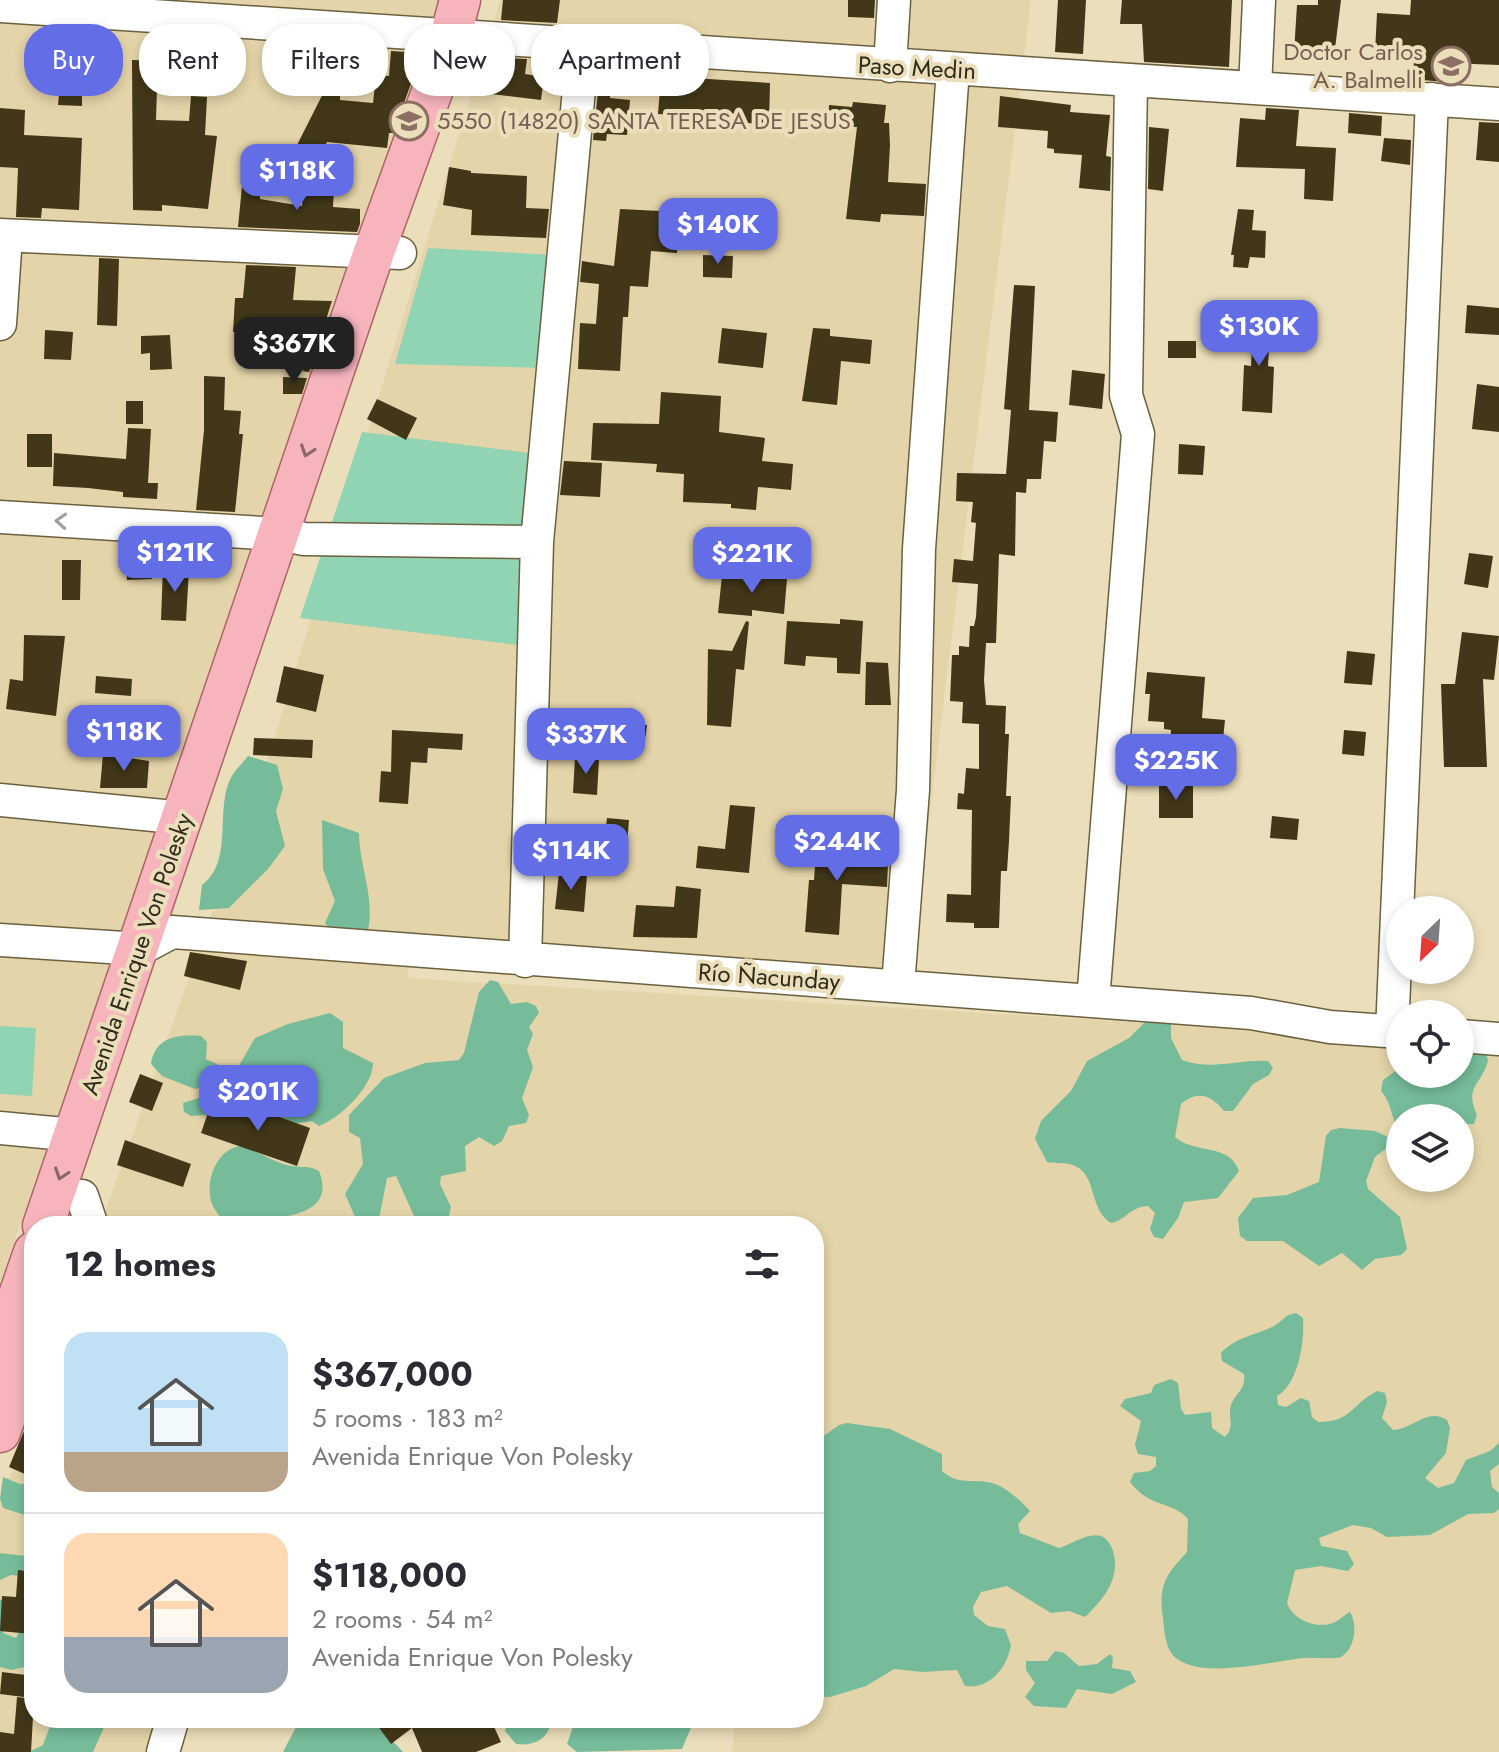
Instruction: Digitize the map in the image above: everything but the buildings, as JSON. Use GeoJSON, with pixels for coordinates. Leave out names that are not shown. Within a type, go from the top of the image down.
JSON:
{"type":"FeatureCollection","features":[{"type":"Feature","properties":{"kind":"main road","name":"Avenida Enrique Von Polesky"},"geometry":{"type":"LineString","coordinates":[[47,1216],[75,1135],[156,940],[468,17]]}},
{"type":"Feature","properties":{"kind":"main road","name":"Avenida Enrique Von Polesky"},"geometry":{"type":"LineString","coordinates":[[82,1216],[156,940],[184,818],[291,536]]}},
{"type":"Feature","properties":{"kind":"main road"},"geometry":{"type":"LineString","coordinates":[[0,1432],[24,1295]]}},
{"type":"Feature","properties":{"kind":"street"},"geometry":{"type":"LineString","coordinates":[[890,66],[894,0]]}},
{"type":"Feature","properties":{"kind":"street"},"geometry":{"type":"LineString","coordinates":[[1255,88],[1259,0]]}},
{"type":"Feature","properties":{"kind":"street","name":"Paso Medin"},"geometry":{"type":"LineString","coordinates":[[0,6],[468,17],[531,33]]}},
{"type":"Feature","properties":{"kind":"street","name":"Paso Medin"},"geometry":{"type":"LineString","coordinates":[[709,54],[1499,104]]}},
{"type":"Feature","properties":{"kind":"street"},"geometry":{"type":"LineString","coordinates":[[898,986],[913,790],[919,549],[953,69]]}},
{"type":"Feature","properties":{"kind":"street"},"geometry":{"type":"LineString","coordinates":[[1093,1001],[1138,434],[1126,395],[1131,81]]}},
{"type":"Feature","properties":{"kind":"street"},"geometry":{"type":"LineString","coordinates":[[525,961],[537,542],[578,96]]}},
{"type":"Feature","properties":{"kind":"street"},"geometry":{"type":"LineString","coordinates":[[1397,1000],[1432,99]]}},
{"type":"Feature","properties":{"kind":"street"},"geometry":{"type":"LineString","coordinates":[[0,324],[3,236],[387,253]]}},
{"type":"Feature","properties":{"kind":"street"},"geometry":{"type":"LineString","coordinates":[[0,517],[291,536],[537,542]]}},
{"type":"Feature","properties":{"kind":"street"},"geometry":{"type":"LineString","coordinates":[[0,800],[184,818]]}},
{"type":"Feature","properties":{"kind":"street","name":"Río Ñacunday"},"geometry":{"type":"LineString","coordinates":[[0,940],[156,940],[525,961],[1251,1013],[1330,1027],[1386,1031]]}},
{"type":"Feature","properties":{"kind":"street"},"geometry":{"type":"LineString","coordinates":[[1474,1037],[1499,1039]]}},
{"type":"Feature","properties":{"kind":"street"},"geometry":{"type":"LineString","coordinates":[[0,1128],[75,1135]]}},
{"type":"Feature","properties":{"kind":"street"},"geometry":{"type":"LineString","coordinates":[[163,1752],[170,1728]]}},
{"type":"Feature","properties":{"kind":"shaded area"},"geometry":{"type":"Polygon","coordinates":[[[0,0],[449,0],[441,24],[404,24],[404,96],[415,96],[0,1282],[0,0]]]}},
{"type":"Feature","properties":{"kind":"shaded area"},"geometry":{"type":"Polygon","coordinates":[[[500,0],[1031,0],[906,1004],[408,966],[408,978],[1386,1037],[1386,1088],[1474,1088],[1474,1063],[1499,1044],[1499,1752],[732,1752],[735,1728],[824,1728],[824,1216],[104,1216],[273,743],[471,96],[515,96],[515,24],[493,24],[500,0]]]}},
{"type":"Feature","properties":{"kind":"shaded area"},"geometry":{"type":"Polygon","coordinates":[[[24,1438],[24,1728],[165,1728],[166,1752],[0,1752],[0,1504],[24,1438]]]}},
{"type":"Feature","properties":{"kind":"green space"},"geometry":{"type":"Polygon","coordinates":[[[428,248],[555,255],[546,368],[395,364],[428,248]]]}},
{"type":"Feature","properties":{"kind":"green space"},"geometry":{"type":"Polygon","coordinates":[[[362,432],[529,453],[518,645],[300,618],[362,432]]]}},
{"type":"Feature","properties":{"kind":"green space"},"geometry":{"type":"Polygon","coordinates":[[[248,756],[277,765],[283,789],[276,811],[285,846],[268,869],[229,908],[199,910],[202,885],[212,875],[221,851],[225,795],[229,782],[248,756]]]}},
{"type":"Feature","properties":{"kind":"green space"},"geometry":{"type":"Polygon","coordinates":[[[322,820],[359,833],[370,905],[368,930],[339,941],[325,923],[335,901],[323,869],[322,820]]]}},
{"type":"Feature","properties":{"kind":"green space"},"geometry":{"type":"Polygon","coordinates":[[[490,980],[498,982],[511,1004],[527,1002],[536,1006],[539,1013],[529,1027],[533,1034],[527,1050],[533,1067],[522,1098],[529,1115],[526,1123],[509,1126],[502,1141],[494,1146],[479,1137],[465,1146],[466,1171],[441,1176],[440,1184],[451,1207],[449,1216],[414,1216],[396,1176],[387,1178],[380,1216],[355,1216],[345,1194],[363,1164],[360,1138],[349,1132],[349,1115],[384,1078],[425,1063],[459,1060],[464,1053],[479,992],[490,980]]]}},
{"type":"Feature","properties":{"kind":"green space"},"geometry":{"type":"Polygon","coordinates":[[[330,1013],[343,1022],[343,1048],[373,1063],[368,1082],[336,1116],[319,1126],[312,1121],[292,1124],[260,1111],[191,1116],[184,1112],[183,1103],[225,1090],[255,1038],[288,1024],[330,1013]]]}},
{"type":"Feature","properties":{"kind":"green space"},"geometry":{"type":"Polygon","coordinates":[[[1148,1019],[1171,1020],[1171,1038],[1182,1060],[1204,1065],[1268,1061],[1273,1068],[1269,1075],[1253,1084],[1233,1111],[1224,1111],[1204,1096],[1193,1097],[1181,1104],[1175,1137],[1192,1146],[1228,1156],[1239,1171],[1218,1198],[1184,1202],[1178,1218],[1163,1239],[1154,1237],[1150,1229],[1155,1213],[1148,1206],[1137,1208],[1111,1223],[1099,1209],[1081,1170],[1070,1164],[1047,1162],[1035,1139],[1041,1121],[1071,1091],[1087,1061],[1129,1038],[1148,1019]]]}},
{"type":"Feature","properties":{"kind":"green space"},"geometry":{"type":"Polygon","coordinates":[[[0,1026],[36,1028],[32,1096],[0,1094],[0,1026]]]}},
{"type":"Feature","properties":{"kind":"green space"},"geometry":{"type":"Polygon","coordinates":[[[201,1036],[207,1042],[206,1059],[221,1066],[224,1074],[220,1082],[195,1089],[162,1076],[151,1064],[153,1055],[162,1043],[175,1037],[201,1036]]]}},
{"type":"Feature","properties":{"kind":"green space"},"geometry":{"type":"Polygon","coordinates":[[[1474,1048],[1486,1053],[1488,1061],[1475,1086],[1473,1104],[1388,1104],[1381,1091],[1386,1078],[1386,1088],[1474,1088],[1474,1048]]]}},
{"type":"Feature","properties":{"kind":"green space"},"geometry":{"type":"Polygon","coordinates":[[[1331,1130],[1375,1131],[1386,1136],[1386,1148],[1375,1157],[1366,1181],[1368,1189],[1400,1217],[1407,1249],[1401,1255],[1375,1259],[1362,1270],[1342,1253],[1319,1266],[1283,1241],[1247,1241],[1240,1236],[1238,1218],[1253,1198],[1287,1195],[1319,1182],[1326,1136],[1331,1130]]]}},
{"type":"Feature","properties":{"kind":"green space"},"geometry":{"type":"Polygon","coordinates":[[[241,1146],[286,1165],[319,1171],[322,1193],[319,1200],[305,1211],[286,1216],[220,1216],[212,1204],[211,1177],[219,1159],[241,1146]]]}},
{"type":"Feature","properties":{"kind":"green space"},"geometry":{"type":"Polygon","coordinates":[[[1296,1313],[1303,1318],[1301,1350],[1295,1373],[1277,1396],[1278,1405],[1286,1407],[1301,1398],[1309,1401],[1312,1417],[1318,1422],[1329,1421],[1344,1416],[1377,1391],[1385,1393],[1387,1402],[1382,1418],[1393,1430],[1427,1417],[1447,1420],[1450,1428],[1446,1453],[1425,1478],[1438,1488],[1454,1483],[1466,1460],[1490,1451],[1499,1443],[1499,1464],[1490,1471],[1492,1487],[1499,1493],[1499,1509],[1494,1513],[1468,1514],[1430,1535],[1387,1537],[1371,1528],[1353,1525],[1319,1538],[1321,1546],[1347,1551],[1354,1564],[1348,1571],[1321,1566],[1295,1570],[1287,1603],[1294,1614],[1306,1622],[1319,1625],[1335,1622],[1350,1612],[1354,1636],[1346,1653],[1341,1657],[1304,1658],[1235,1668],[1198,1667],[1172,1654],[1165,1636],[1162,1607],[1165,1581],[1187,1552],[1188,1519],[1175,1509],[1145,1496],[1130,1482],[1134,1473],[1150,1471],[1156,1466],[1156,1457],[1138,1454],[1135,1445],[1141,1421],[1120,1406],[1125,1399],[1151,1393],[1154,1385],[1171,1379],[1178,1383],[1181,1409],[1185,1415],[1211,1412],[1212,1428],[1225,1437],[1231,1425],[1231,1405],[1242,1387],[1244,1374],[1222,1361],[1221,1353],[1233,1343],[1296,1313]]]}},
{"type":"Feature","properties":{"kind":"green space"},"geometry":{"type":"Polygon","coordinates":[[[847,1423],[890,1429],[942,1454],[942,1471],[948,1476],[992,1483],[1003,1488],[1030,1511],[1018,1524],[1020,1533],[1059,1548],[1091,1536],[1103,1537],[1113,1551],[1115,1570],[1099,1603],[1085,1617],[1069,1611],[1051,1613],[1007,1586],[981,1592],[973,1607],[974,1615],[988,1626],[1005,1629],[1011,1645],[1006,1662],[989,1681],[982,1685],[965,1686],[957,1670],[922,1672],[894,1669],[866,1686],[824,1697],[824,1436],[847,1423]]]}},
{"type":"Feature","properties":{"kind":"green space"},"geometry":{"type":"Polygon","coordinates":[[[3,1477],[24,1484],[24,1515],[3,1508],[0,1499],[3,1477]]]}},
{"type":"Feature","properties":{"kind":"green space"},"geometry":{"type":"Polygon","coordinates":[[[0,1553],[24,1556],[24,1576],[11,1575],[0,1580],[0,1553]]]}},
{"type":"Feature","properties":{"kind":"green space"},"geometry":{"type":"Polygon","coordinates":[[[0,1600],[3,1600],[6,1617],[3,1633],[16,1638],[24,1622],[24,1667],[11,1670],[0,1667],[0,1600]]]}},
{"type":"Feature","properties":{"kind":"green space"},"geometry":{"type":"Polygon","coordinates":[[[1055,1651],[1064,1653],[1079,1666],[1097,1664],[1110,1654],[1113,1657],[1112,1668],[1130,1671],[1136,1682],[1112,1694],[1077,1689],[1066,1708],[1034,1706],[1025,1697],[1035,1683],[1026,1670],[1026,1661],[1047,1661],[1055,1651]]]}},
{"type":"Feature","properties":{"kind":"green space"},"geometry":{"type":"Polygon","coordinates":[[[49,1728],[104,1728],[93,1752],[29,1752],[43,1745],[49,1728]]]}},
{"type":"Feature","properties":{"kind":"green space"},"geometry":{"type":"Polygon","coordinates":[[[295,1728],[380,1728],[403,1752],[283,1752],[295,1728]]]}},
{"type":"Feature","properties":{"kind":"green space"},"geometry":{"type":"Polygon","coordinates":[[[506,1728],[549,1728],[537,1741],[527,1744],[516,1744],[506,1728]]]}},
{"type":"Feature","properties":{"kind":"green space"},"geometry":{"type":"Polygon","coordinates":[[[573,1728],[691,1728],[682,1749],[577,1752],[567,1744],[573,1728]]]}},
{"type":"Feature","properties":{"kind":"place","name":"Doctor Carlos A. Balmelli"},"geometry":{"type":"Point","coordinates":[1451,66]}},
{"type":"Feature","properties":{"kind":"place","name":"5550 (14820) SANTA TERESA DE JESUS"},"geometry":{"type":"Point","coordinates":[409,121]}}]}
